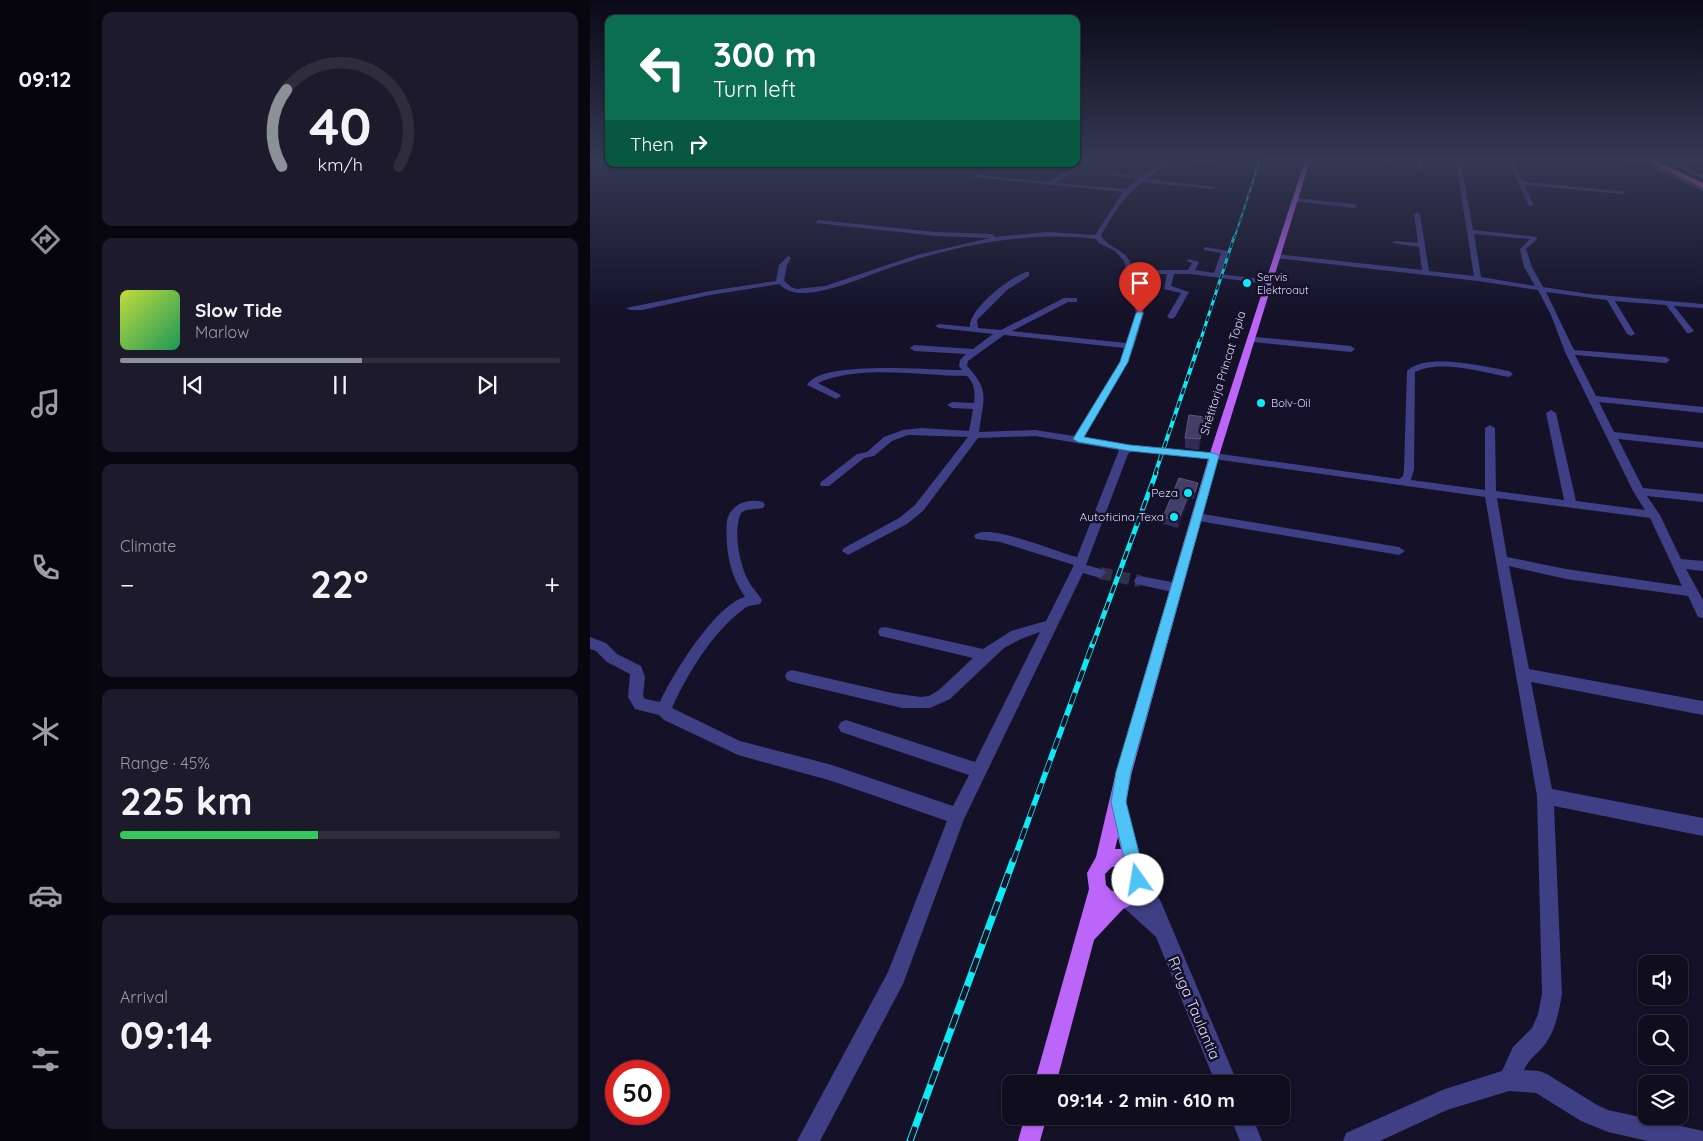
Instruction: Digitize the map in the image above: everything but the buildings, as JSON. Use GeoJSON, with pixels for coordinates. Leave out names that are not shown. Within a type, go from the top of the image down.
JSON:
{"type":"FeatureCollection","features":[{"type":"Feature","properties":{"kind":"main road","name":"Shëtitorja Princat Topia"},"geometry":{"type":"LineString","coordinates":[[1104,861],[1119,802],[1124,772],[1176,588],[1214,456],[1291,210]]}},
{"type":"Feature","properties":{"kind":"main road","name":"Shëtitorja Princat Topia"},"geometry":{"type":"LineString","coordinates":[[1119,802],[1135,870]]}},
{"type":"Feature","properties":{"kind":"main road"},"geometry":{"type":"LineString","coordinates":[[1048,1075],[1098,888],[1096,876],[1104,861],[1120,856],[1127,859],[1135,870],[1135,889],[1087,933]]}},
{"type":"Feature","properties":{"kind":"main road"},"geometry":{"type":"LineString","coordinates":[[1098,888],[1106,898],[1122,899]]}},
{"type":"Feature","properties":{"kind":"main road"},"geometry":{"type":"LineString","coordinates":[[1029,1141],[1033,1125]]}},
{"type":"Feature","properties":{"kind":"street"},"geometry":{"type":"LineString","coordinates":[[1098,237],[1113,210]]}},
{"type":"Feature","properties":{"kind":"street"},"geometry":{"type":"LineString","coordinates":[[1464,210],[1478,279]]}},
{"type":"Feature","properties":{"kind":"street"},"geometry":{"type":"LineString","coordinates":[[1417,214],[1426,273]]}},
{"type":"Feature","properties":{"kind":"street"},"geometry":{"type":"LineString","coordinates":[[818,222],[927,233],[1008,237],[1069,234],[1098,237],[1121,254],[1127,261],[1140,313],[1124,362],[1078,439]]}},
{"type":"Feature","properties":{"kind":"street"},"geometry":{"type":"LineString","coordinates":[[1468,232],[1535,238],[1522,249],[1531,275],[1544,293],[1570,351],[1570,357],[1594,399],[1703,613]]}},
{"type":"Feature","properties":{"kind":"street"},"geometry":{"type":"LineString","coordinates":[[788,258],[783,265],[779,279],[781,282],[790,290],[819,289],[928,254],[1008,237]]}},
{"type":"Feature","properties":{"kind":"street"},"geometry":{"type":"LineString","coordinates":[[1395,243],[1422,245]]}},
{"type":"Feature","properties":{"kind":"street"},"geometry":{"type":"LineString","coordinates":[[1206,248],[1225,251],[1216,276]]}},
{"type":"Feature","properties":{"kind":"street"},"geometry":{"type":"LineString","coordinates":[[1276,256],[1478,279],[1610,298],[1703,306]]}},
{"type":"Feature","properties":{"kind":"street"},"geometry":{"type":"LineString","coordinates":[[1189,261],[1196,262],[1190,272]]}},
{"type":"Feature","properties":{"kind":"street"},"geometry":{"type":"LineString","coordinates":[[1130,272],[1190,272],[1268,282]]}},
{"type":"Feature","properties":{"kind":"street"},"geometry":{"type":"LineString","coordinates":[[1171,272],[1167,287],[1184,292],[1171,317]]}},
{"type":"Feature","properties":{"kind":"street"},"geometry":{"type":"LineString","coordinates":[[974,330],[974,320],[990,301],[1015,279],[1026,274]]}},
{"type":"Feature","properties":{"kind":"street"},"geometry":{"type":"LineString","coordinates":[[630,308],[642,308],[756,284],[781,282]]}},
{"type":"Feature","properties":{"kind":"street"},"geometry":{"type":"LineString","coordinates":[[1610,298],[1631,334]]}},
{"type":"Feature","properties":{"kind":"street"},"geometry":{"type":"LineString","coordinates":[[848,551],[903,522],[920,508],[943,476],[959,459],[975,434],[979,385],[963,363],[973,352],[1003,334],[1067,300],[1074,300]]}},
{"type":"Feature","properties":{"kind":"street"},"geometry":{"type":"LineString","coordinates":[[1668,303],[1690,331]]}},
{"type":"Feature","properties":{"kind":"street"},"geometry":{"type":"LineString","coordinates":[[938,326],[1130,346]]}},
{"type":"Feature","properties":{"kind":"street"},"geometry":{"type":"LineString","coordinates":[[1256,340],[1351,349]]}},
{"type":"Feature","properties":{"kind":"street"},"geometry":{"type":"LineString","coordinates":[[914,348],[973,352]]}},
{"type":"Feature","properties":{"kind":"street"},"geometry":{"type":"LineString","coordinates":[[1570,351],[1666,360]]}},
{"type":"Feature","properties":{"kind":"street"},"geometry":{"type":"LineString","coordinates":[[1401,482],[1408,477],[1409,469],[1412,371],[1422,366],[1442,365],[1509,374]]}},
{"type":"Feature","properties":{"kind":"street"},"geometry":{"type":"LineString","coordinates":[[836,396],[815,388],[812,384],[814,381],[827,375],[876,370],[913,374],[969,373]]}},
{"type":"Feature","properties":{"kind":"street"},"geometry":{"type":"LineString","coordinates":[[1594,399],[1703,410]]}},
{"type":"Feature","properties":{"kind":"street"},"geometry":{"type":"LineString","coordinates":[[952,405],[978,406]]}},
{"type":"Feature","properties":{"kind":"street"},"geometry":{"type":"LineString","coordinates":[[1551,413],[1571,504]]}},
{"type":"Feature","properties":{"kind":"street"},"geometry":{"type":"LineString","coordinates":[[1490,428],[1492,470],[1490,494],[1504,561],[1545,796],[1552,994],[1548,1015],[1539,1035],[1520,1054],[1509,1080]]}},
{"type":"Feature","properties":{"kind":"street"},"geometry":{"type":"LineString","coordinates":[[825,484],[849,464],[861,456],[870,454],[888,439],[900,434],[921,430],[975,434],[1036,433],[1078,439],[1124,449],[1214,456],[1654,515]]}},
{"type":"Feature","properties":{"kind":"street"},"geometry":{"type":"LineString","coordinates":[[1611,435],[1703,445]]}},
{"type":"Feature","properties":{"kind":"street"},"geometry":{"type":"LineString","coordinates":[[808,1141],[896,977],[957,816],[978,770],[1052,624],[1079,565],[1124,449]]}},
{"type":"Feature","properties":{"kind":"street"},"geometry":{"type":"LineString","coordinates":[[1639,490],[1703,498]]}},
{"type":"Feature","properties":{"kind":"street"},"geometry":{"type":"LineString","coordinates":[[664,710],[673,689],[708,635],[742,603],[755,600],[748,593],[736,566],[731,518],[736,510],[746,505],[759,505]]}},
{"type":"Feature","properties":{"kind":"street"},"geometry":{"type":"LineString","coordinates":[[1197,517],[1399,551]]}},
{"type":"Feature","properties":{"kind":"street"},"geometry":{"type":"LineString","coordinates":[[980,536],[996,536],[1100,573]]}},
{"type":"Feature","properties":{"kind":"street"},"geometry":{"type":"LineString","coordinates":[[1504,561],[1566,574],[1692,592]]}},
{"type":"Feature","properties":{"kind":"street"},"geometry":{"type":"LineString","coordinates":[[1677,563],[1703,566]]}},
{"type":"Feature","properties":{"kind":"street"},"geometry":{"type":"LineString","coordinates":[[1140,581],[1176,588]]}},
{"type":"Feature","properties":{"kind":"street"},"geometry":{"type":"LineString","coordinates":[[792,676],[897,700],[928,702],[937,700],[946,693],[985,655],[1005,640],[1052,624]]}},
{"type":"Feature","properties":{"kind":"street"},"geometry":{"type":"LineString","coordinates":[[884,632],[985,655]]}},
{"type":"Feature","properties":{"kind":"street"},"geometry":{"type":"LineString","coordinates":[[590,643],[601,646],[612,658],[636,670],[638,677],[635,697],[640,704],[664,710],[669,716],[738,748],[832,773],[957,816]]}},
{"type":"Feature","properties":{"kind":"street"},"geometry":{"type":"LineString","coordinates":[[1523,674],[1703,708]]}},
{"type":"Feature","properties":{"kind":"street"},"geometry":{"type":"LineString","coordinates":[[846,726],[978,770]]}},
{"type":"Feature","properties":{"kind":"street"},"geometry":{"type":"LineString","coordinates":[[1545,796],[1703,827]]}},
{"type":"Feature","properties":{"kind":"street","name":"Rruga Taulantia"},"geometry":{"type":"LineString","coordinates":[[1135,870],[1154,909],[1162,933],[1223,1075]]}},
{"type":"Feature","properties":{"kind":"street","name":"Rruga Taulantia"},"geometry":{"type":"LineString","coordinates":[[1122,899],[1162,933]]}},
{"type":"Feature","properties":{"kind":"street"},"geometry":{"type":"LineString","coordinates":[[1354,1141],[1445,1100],[1509,1080],[1539,1082],[1589,1113],[1608,1121],[1699,1141]]}},
{"type":"Feature","properties":{"kind":"street"},"geometry":{"type":"LineString","coordinates":[[1245,1125],[1251,1141]]}},
{"type":"Feature","properties":{"kind":"tunnel"},"geometry":{"type":"LineString","coordinates":[[1100,573],[1140,581]]}},
{"type":"Feature","properties":{"kind":"railway"},"geometry":{"type":"LineString","coordinates":[[1234,239],[1243,210]]}},
{"type":"Feature","properties":{"kind":"railway"},"geometry":{"type":"LineString","coordinates":[[1200,342],[1234,237]]}},
{"type":"Feature","properties":{"kind":"railway"},"geometry":{"type":"LineString","coordinates":[[1155,474],[1200,341]]}},
{"type":"Feature","properties":{"kind":"railway"},"geometry":{"type":"LineString","coordinates":[[1093,644],[1156,473]]}},
{"type":"Feature","properties":{"kind":"railway"},"geometry":{"type":"LineString","coordinates":[[1013,862],[1093,643]]}},
{"type":"Feature","properties":{"kind":"railway"},"geometry":{"type":"LineString","coordinates":[[910,1141],[1013,861]]}},
{"type":"Feature","properties":{"kind":"place","name":"Servis Elektroaut"},"geometry":{"type":"Point","coordinates":[1247,283]}},
{"type":"Feature","properties":{"kind":"place","name":"Bolv-Oil"},"geometry":{"type":"Point","coordinates":[1261,403]}},
{"type":"Feature","properties":{"kind":"place","name":"Peza"},"geometry":{"type":"Point","coordinates":[1188,493]}},
{"type":"Feature","properties":{"kind":"place","name":"Autoficina Texa"},"geometry":{"type":"Point","coordinates":[1174,517]}},
{"type":"Feature","properties":{"kind":"route"},"geometry":{"type":"LineString","coordinates":[[1138,880],[1119,802],[1124,772],[1214,456],[1120,447],[1078,439],[1124,362],[1140,313]]}}]}
